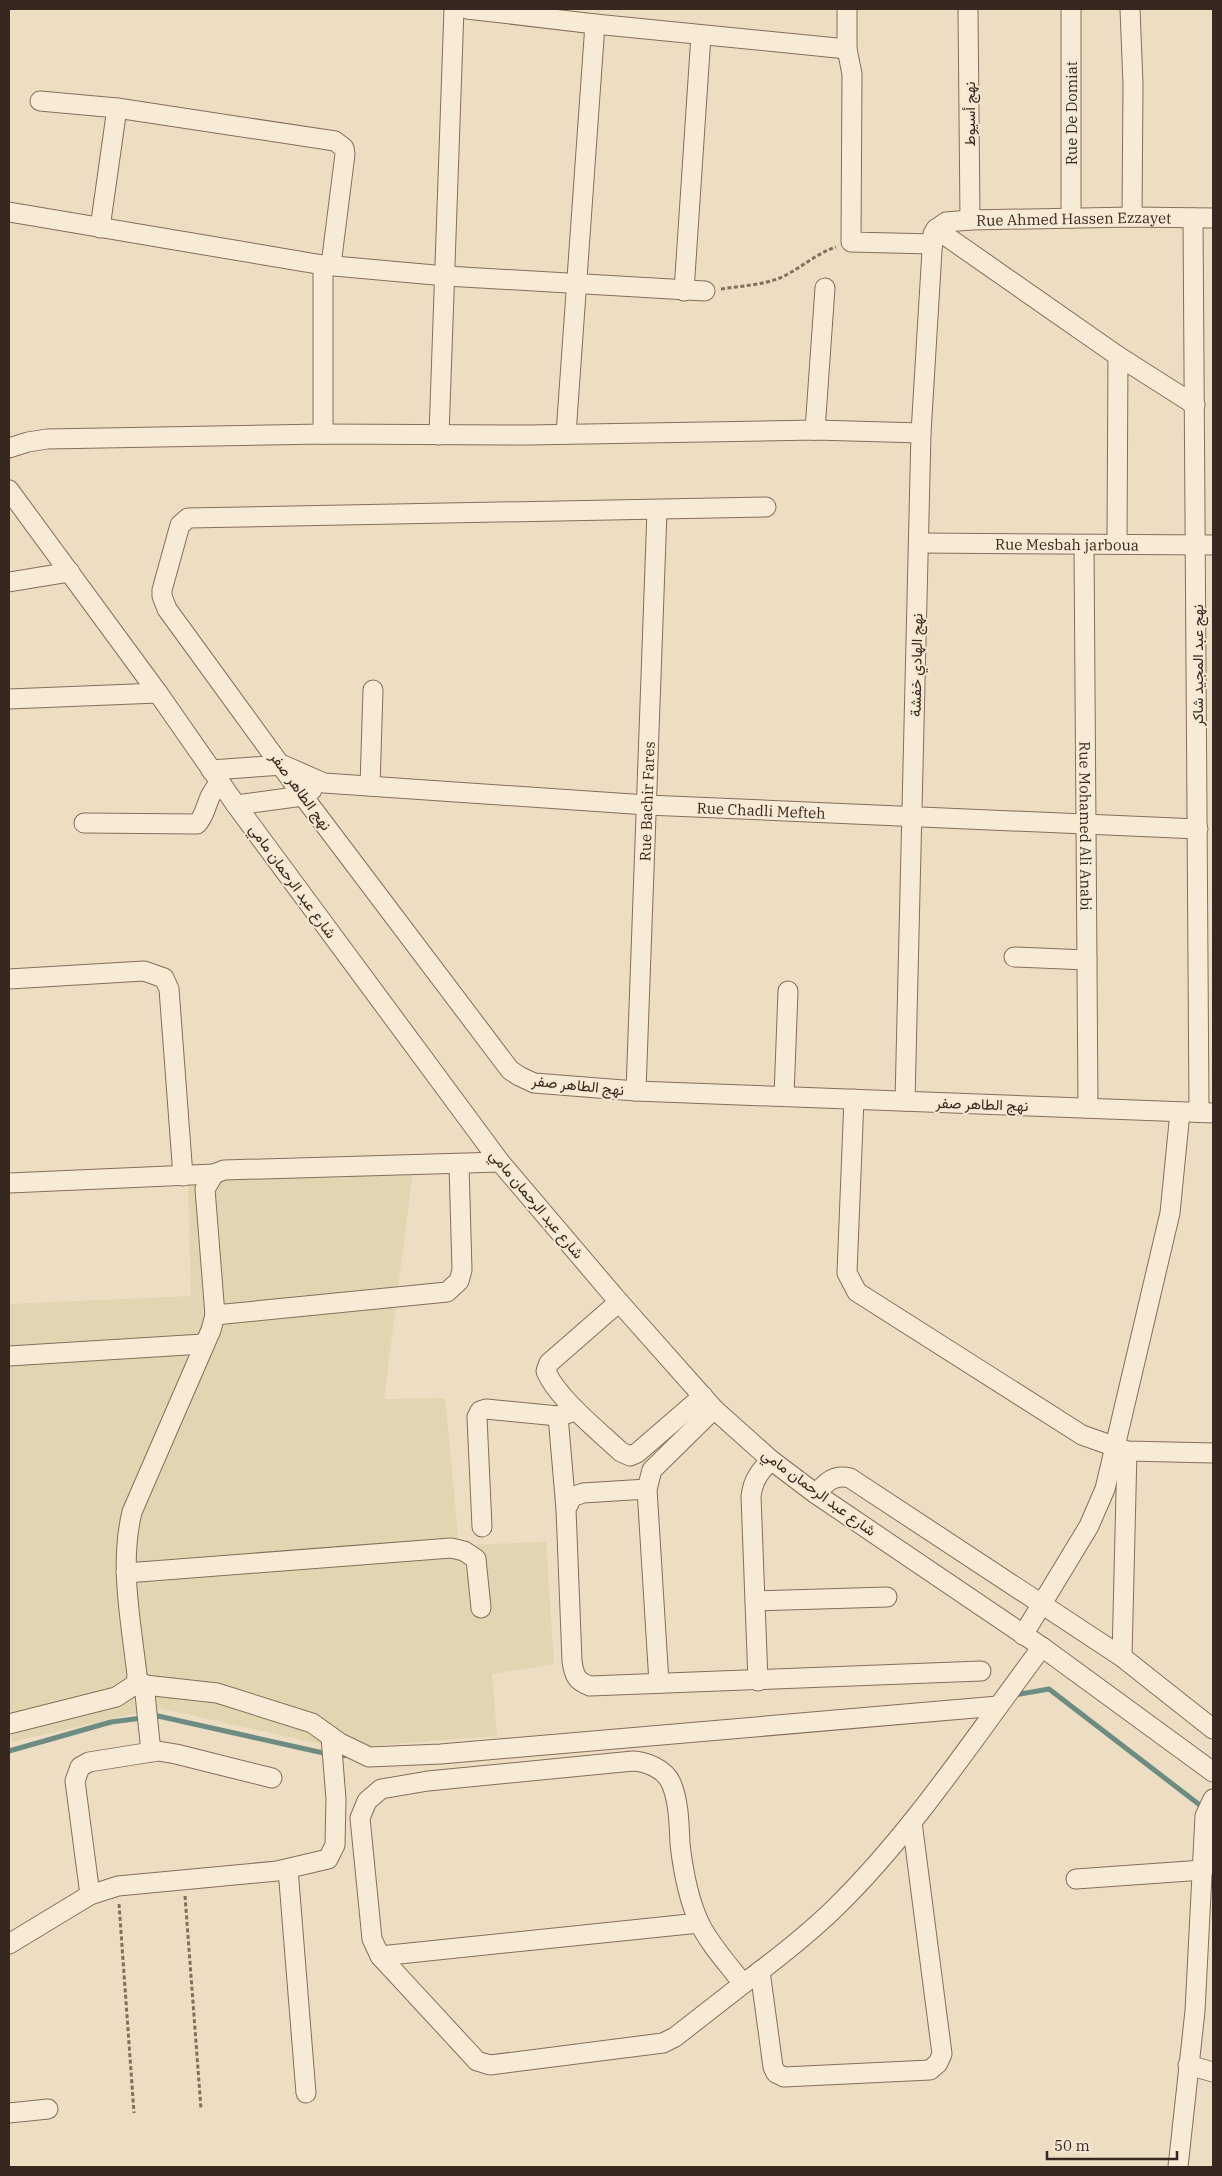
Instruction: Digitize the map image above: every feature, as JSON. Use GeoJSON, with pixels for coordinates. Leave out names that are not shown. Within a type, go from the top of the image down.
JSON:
{"type":"FeatureCollection","features":[{"type":"Feature","properties":{"kind":"street"},"geometry":{"type":"LineString","coordinates":[[439,435],[454,9]]}},
{"type":"Feature","properties":{"kind":"street"},"geometry":{"type":"LineString","coordinates":[[467,9],[595,24],[847,49]]}},
{"type":"Feature","properties":{"kind":"street"},"geometry":{"type":"LineString","coordinates":[[847,9],[847,49],[852,74],[851,242],[934,237],[1195,405]]}},
{"type":"Feature","properties":{"kind":"street","name":"نهج أسيوط"},"geometry":{"type":"LineString","coordinates":[[968,9],[970,220]]}},
{"type":"Feature","properties":{"kind":"street","name":"Rue De Domiat"},"geometry":{"type":"LineString","coordinates":[[1070,9],[1071,218]]}},
{"type":"Feature","properties":{"kind":"street"},"geometry":{"type":"LineString","coordinates":[[1130,9],[1133,84],[1132,217]]}},
{"type":"Feature","properties":{"kind":"street"},"geometry":{"type":"LineString","coordinates":[[566,434],[595,24]]}},
{"type":"Feature","properties":{"kind":"street"},"geometry":{"type":"LineString","coordinates":[[684,291],[700,35]]}},
{"type":"Feature","properties":{"kind":"street"},"geometry":{"type":"LineString","coordinates":[[40,101],[117,108],[335,141],[340,144],[345,154],[327,265],[323,434]]}},
{"type":"Feature","properties":{"kind":"street"},"geometry":{"type":"LineString","coordinates":[[100,228],[117,108]]}},
{"type":"Feature","properties":{"kind":"street"},"geometry":{"type":"LineString","coordinates":[[9,212],[327,265],[446,276],[705,291]]}},
{"type":"Feature","properties":{"kind":"street","name":"Rue Ahmed Hassen Ezzayet"},"geometry":{"type":"LineString","coordinates":[[934,237],[946,222],[970,220],[1132,217],[1213,218]]}},
{"type":"Feature","properties":{"kind":"street","name":"نهج عبد المجيد شاكر"},"geometry":{"type":"LineString","coordinates":[[1193,218],[1195,405],[1205,545],[1198,829],[1206,1113]]}},
{"type":"Feature","properties":{"kind":"street","name":"نهج الهادي خفشة"},"geometry":{"type":"LineString","coordinates":[[905,1101],[921,432],[934,237]]}},
{"type":"Feature","properties":{"kind":"street"},"geometry":{"type":"LineString","coordinates":[[815,430],[825,288]]}},
{"type":"Feature","properties":{"kind":"street"},"geometry":{"type":"LineString","coordinates":[[1117,544],[1118,356]]}},
{"type":"Feature","properties":{"kind":"street"},"geometry":{"type":"LineString","coordinates":[[9,448],[47,439],[323,434],[566,434],[815,430],[921,432]]}},
{"type":"Feature","properties":{"kind":"street","name":"شارع عبد الرحمان مامي"},"geometry":{"type":"LineString","coordinates":[[9,490],[158,693],[236,805],[500,1162],[619,1302],[708,1402],[771,1460],[816,1494],[1042,1647],[1213,1772]]}},
{"type":"Feature","properties":{"kind":"street"},"geometry":{"type":"LineString","coordinates":[[657,510],[766,507]]}},
{"type":"Feature","properties":{"kind":"street","name":"نهج الطاهر صفر"},"geometry":{"type":"LineString","coordinates":[[657,510],[188,518],[180,525],[162,596],[167,609],[283,765],[303,796],[510,1070],[518,1076],[534,1083],[636,1091],[1206,1113]]}},
{"type":"Feature","properties":{"kind":"street","name":"Rue Bachir Fares"},"geometry":{"type":"LineString","coordinates":[[636,1091],[657,510]]}},
{"type":"Feature","properties":{"kind":"street","name":"Rue Mesbah jarboua"},"geometry":{"type":"LineString","coordinates":[[919,543],[1205,545]]}},
{"type":"Feature","properties":{"kind":"street","name":"Rue Mohamed Ali Anabi"},"geometry":{"type":"LineString","coordinates":[[1084,545],[1088,1108]]}},
{"type":"Feature","properties":{"kind":"street"},"geometry":{"type":"LineString","coordinates":[[9,582],[70,572]]}},
{"type":"Feature","properties":{"kind":"street"},"geometry":{"type":"LineString","coordinates":[[370,786],[373,690]]}},
{"type":"Feature","properties":{"kind":"street"},"geometry":{"type":"LineString","coordinates":[[9,699],[158,693]]}},
{"type":"Feature","properties":{"kind":"street"},"geometry":{"type":"LineString","coordinates":[[84,823],[197,824],[216,776],[283,765]]}},
{"type":"Feature","properties":{"kind":"street","name":"Rue Chadli Mefteh"},"geometry":{"type":"LineString","coordinates":[[283,765],[324,783],[647,805],[1198,829]]}},
{"type":"Feature","properties":{"kind":"street"},"geometry":{"type":"LineString","coordinates":[[236,805],[303,796],[324,783]]}},
{"type":"Feature","properties":{"kind":"street"},"geometry":{"type":"LineString","coordinates":[[1014,957],[1087,960]]}},
{"type":"Feature","properties":{"kind":"street"},"geometry":{"type":"LineString","coordinates":[[9,979],[144,971],[164,978],[169,990],[183,1176]]}},
{"type":"Feature","properties":{"kind":"street"},"geometry":{"type":"LineString","coordinates":[[784,1096],[788,991]]}},
{"type":"Feature","properties":{"kind":"street"},"geometry":{"type":"LineString","coordinates":[[854,1099],[847,1273],[852,1285],[867,1299],[1082,1435],[1121,1450],[1213,1453]]}},
{"type":"Feature","properties":{"kind":"street"},"geometry":{"type":"LineString","coordinates":[[1023,1635],[1098,1508],[1121,1450],[1170,1213],[1180,1112]]}},
{"type":"Feature","properties":{"kind":"street"},"geometry":{"type":"LineString","coordinates":[[9,1183],[183,1176],[214,1174],[224,1170],[459,1165],[500,1162]]}},
{"type":"Feature","properties":{"kind":"street"},"geometry":{"type":"LineString","coordinates":[[215,1315],[447,1292],[459,1281],[462,1270],[459,1165]]}},
{"type":"Feature","properties":{"kind":"street"},"geometry":{"type":"LineString","coordinates":[[151,1752],[140,1684],[137,1676],[126,1573],[126,1537],[132,1512],[203,1344],[211,1330],[215,1315],[204,1189],[214,1174]]}},
{"type":"Feature","properties":{"kind":"street"},"geometry":{"type":"LineString","coordinates":[[619,1302],[549,1363],[546,1371],[549,1379],[621,1452],[630,1456],[637,1453],[708,1402]]}},
{"type":"Feature","properties":{"kind":"street"},"geometry":{"type":"LineString","coordinates":[[9,1356],[203,1344]]}},
{"type":"Feature","properties":{"kind":"street"},"geometry":{"type":"LineString","coordinates":[[659,1683],[647,1489],[652,1470],[708,1402]]}},
{"type":"Feature","properties":{"kind":"street"},"geometry":{"type":"LineString","coordinates":[[482,1527],[477,1417],[480,1411],[486,1409],[558,1416],[578,1410]]}},
{"type":"Feature","properties":{"kind":"street"},"geometry":{"type":"LineString","coordinates":[[558,1416],[566,1509],[574,1675],[580,1682],[590,1686],[981,1671]]}},
{"type":"Feature","properties":{"kind":"street"},"geometry":{"type":"LineString","coordinates":[[1121,1450],[1122,1656]]}},
{"type":"Feature","properties":{"kind":"street"},"geometry":{"type":"LineString","coordinates":[[758,1681],[751,1496],[753,1484],[759,1473],[771,1460]]}},
{"type":"Feature","properties":{"kind":"street"},"geometry":{"type":"LineString","coordinates":[[816,1494],[832,1478],[838,1476],[850,1478],[1122,1656],[1213,1729]]}},
{"type":"Feature","properties":{"kind":"street"},"geometry":{"type":"LineString","coordinates":[[566,1509],[572,1498],[583,1493],[647,1489]]}},
{"type":"Feature","properties":{"kind":"street"},"geometry":{"type":"LineString","coordinates":[[126,1573],[451,1548],[464,1551],[476,1559],[480,1608]]}},
{"type":"Feature","properties":{"kind":"street"},"geometry":{"type":"LineString","coordinates":[[755,1601],[887,1597]]}},
{"type":"Feature","properties":{"kind":"street"},"geometry":{"type":"LineString","coordinates":[[743,1984],[699,1923],[688,1892],[671,1782],[662,1772],[647,1763],[625,1762],[428,1781],[381,1789],[367,1801],[360,1818],[372,1939],[380,1956],[477,2061],[490,2065],[663,2043],[676,2037],[803,1938],[836,1907],[912,1822],[1042,1647]]}},
{"type":"Feature","properties":{"kind":"street"},"geometry":{"type":"LineString","coordinates":[[9,1724],[116,1697],[140,1684],[217,1693],[312,1723],[331,1738],[369,1757],[441,1754],[998,1706]]}},
{"type":"Feature","properties":{"kind":"street"},"geometry":{"type":"LineString","coordinates":[[9,1944],[90,1896],[118,1886],[288,1869],[328,1859],[335,1845],[336,1799],[331,1738]]}},
{"type":"Feature","properties":{"kind":"street"},"geometry":{"type":"LineString","coordinates":[[90,1896],[76,1774],[80,1767],[89,1762],[151,1752],[176,1754],[272,1778]]}},
{"type":"Feature","properties":{"kind":"street"},"geometry":{"type":"LineString","coordinates":[[1178,2167],[1195,2012],[1205,1816],[1213,1799]]}},
{"type":"Feature","properties":{"kind":"street"},"geometry":{"type":"LineString","coordinates":[[760,1971],[773,2067],[776,2073],[784,2077],[930,2070],[938,2064],[942,2054],[912,1822]]}},
{"type":"Feature","properties":{"kind":"street"},"geometry":{"type":"LineString","coordinates":[[288,1869],[306,2093]]}},
{"type":"Feature","properties":{"kind":"street"},"geometry":{"type":"LineString","coordinates":[[1076,1879],[1203,1870]]}},
{"type":"Feature","properties":{"kind":"street"},"geometry":{"type":"LineString","coordinates":[[380,1956],[699,1923]]}},
{"type":"Feature","properties":{"kind":"street"},"geometry":{"type":"LineString","coordinates":[[1188,2065],[1213,2072]]}},
{"type":"Feature","properties":{"kind":"street"},"geometry":{"type":"LineString","coordinates":[[9,2113],[48,2108]]}},
{"type":"Feature","properties":{"kind":"path"},"geometry":{"type":"LineString","coordinates":[[705,291],[756,284],[780,278],[819,253],[851,242]]}},
{"type":"Feature","properties":{"kind":"path"},"geometry":{"type":"LineString","coordinates":[[184,1880],[201,2108]]}},
{"type":"Feature","properties":{"kind":"path"},"geometry":{"type":"LineString","coordinates":[[118,1886],[134,2113]]}},
{"type":"Feature","properties":{"kind":"shaded area"},"geometry":{"type":"Polygon","coordinates":[[[413,1170],[384,1399],[445,1398],[459,1545],[546,1542],[554,1664],[492,1674],[497,1736],[338,1748],[158,1708],[12,1742],[9,1725],[9,1304],[191,1296],[188,1178],[413,1170]]]}},
{"type":"Feature","properties":{"kind":"waterway"},"geometry":{"type":"LineString","coordinates":[[1015,1695],[1049,1689],[1205,1809]]}},
{"type":"Feature","properties":{"kind":"waterway"},"geometry":{"type":"LineString","coordinates":[[9,1751],[111,1722],[158,1716],[337,1756],[352,1755]]}}]}
